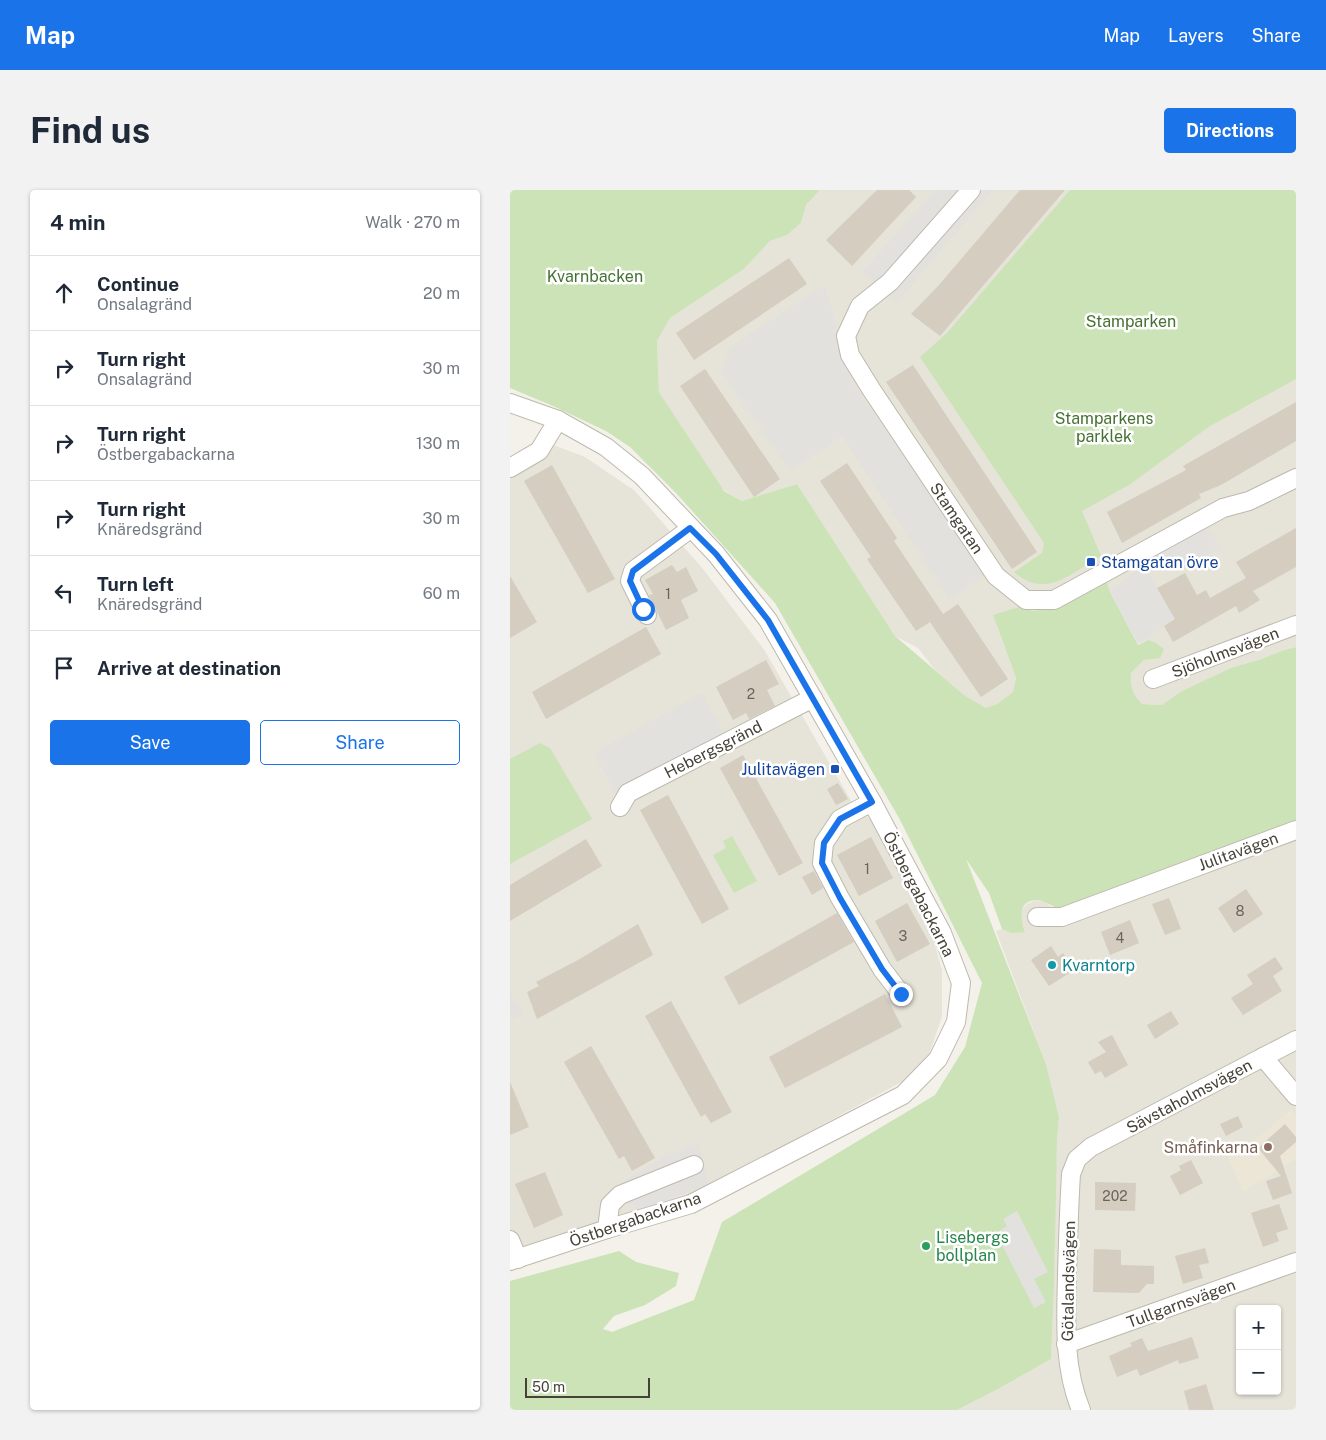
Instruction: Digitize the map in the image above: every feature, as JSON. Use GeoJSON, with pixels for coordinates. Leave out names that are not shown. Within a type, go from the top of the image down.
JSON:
{"type":"FeatureCollection","features":[{"type":"Feature","properties":{"kind":"street","name":"Stamgatan"},"geometry":{"type":"LineString","coordinates":[[971,190],[890,282],[860,306],[846,336],[850,355],[871,390],[996,576],[1026,600],[1054,600],[1223,508],[1250,501],[1296,478]]}},
{"type":"Feature","properties":{"kind":"street","name":"Östbergabackarna"},"geometry":{"type":"LineString","coordinates":[[510,404],[558,420],[606,447],[630,466],[661,495],[716,554],[768,620],[872,802],[942,933],[961,983],[956,1022],[938,1059],[902,1095],[691,1204],[607,1228],[514,1260]]}},
{"type":"Feature","properties":{"kind":"street"},"geometry":{"type":"LineString","coordinates":[[510,468],[539,451],[558,420]]}},
{"type":"Feature","properties":{"kind":"street"},"geometry":{"type":"LineString","coordinates":[[647,616],[630,581],[633,571],[690,528]]}},
{"type":"Feature","properties":{"kind":"street","name":"Sjöholmsvägen"},"geometry":{"type":"LineString","coordinates":[[1153,679],[1296,625]]}},
{"type":"Feature","properties":{"kind":"street","name":"Hebergsgränd"},"geometry":{"type":"LineString","coordinates":[[620,807],[628,793],[814,698]]}},
{"type":"Feature","properties":{"kind":"street"},"geometry":{"type":"LineString","coordinates":[[872,802],[840,819],[824,843],[822,863],[840,898],[882,969],[901,994]]}},
{"type":"Feature","properties":{"kind":"street","name":"Julitavägen"},"geometry":{"type":"LineString","coordinates":[[1037,917],[1062,917],[1296,830]]}},
{"type":"Feature","properties":{"kind":"street","name":"Sävstaholmsvägen"},"geometry":{"type":"LineString","coordinates":[[1083,1154],[1091,1148],[1296,1040]]}},
{"type":"Feature","properties":{"kind":"street"},"geometry":{"type":"LineString","coordinates":[[1263,1057],[1296,1096]]}},
{"type":"Feature","properties":{"kind":"street","name":"Götalandsvägen"},"geometry":{"type":"LineString","coordinates":[[1081,1410],[1073,1391],[1066,1344],[1071,1174],[1077,1159],[1083,1154]]}},
{"type":"Feature","properties":{"kind":"street"},"geometry":{"type":"LineString","coordinates":[[607,1228],[610,1205],[620,1195],[694,1165]]}},
{"type":"Feature","properties":{"kind":"street"},"geometry":{"type":"LineString","coordinates":[[510,1240],[514,1260]]}},
{"type":"Feature","properties":{"kind":"street","name":"Tullgarnsvägen"},"geometry":{"type":"LineString","coordinates":[[1066,1344],[1296,1262]]}},
{"type":"Feature","properties":{"kind":"shaded area"},"geometry":{"type":"Polygon","coordinates":[[[820,190],[1296,190],[1296,647],[1284,650],[1180,692],[1162,705],[1141,704],[1134,696],[1130,686],[1131,673],[1144,660],[1148,640],[1138,644],[1106,581],[1053,607],[1034,611],[1021,607],[997,627],[1016,678],[1013,692],[997,704],[986,708],[964,695],[935,670],[918,648],[895,636],[797,484],[742,501],[722,489],[659,392],[657,341],[670,318],[744,269],[770,241],[787,235],[801,223],[806,205],[820,190]]]}},
{"type":"Feature","properties":{"kind":"shaded area"},"geometry":{"type":"Polygon","coordinates":[[[936,190],[993,190],[897,302],[862,272],[936,190]]]}},
{"type":"Feature","properties":{"kind":"shaded area"},"geometry":{"type":"Polygon","coordinates":[[[825,285],[850,379],[985,576],[949,599],[842,436],[790,471],[721,371],[732,346],[825,285]]]}},
{"type":"Feature","properties":{"kind":"shaded area"},"geometry":{"type":"Polygon","coordinates":[[[540,440],[585,457],[635,491],[703,569],[765,651],[854,806],[871,820],[934,941],[942,971],[942,1016],[930,1052],[909,1078],[695,1193],[625,1218],[510,1250],[510,458],[540,440]]]}},
{"type":"Feature","properties":{"kind":"shaded area"},"geometry":{"type":"Polygon","coordinates":[[[1207,525],[1220,548],[1186,567],[1180,556],[1151,572],[1144,561],[1207,525]]]}},
{"type":"Feature","properties":{"kind":"shaded area"},"geometry":{"type":"Polygon","coordinates":[[[1144,564],[1175,619],[1138,644],[1110,592],[1144,564]]]}},
{"type":"Feature","properties":{"kind":"shaded area"},"geometry":{"type":"Polygon","coordinates":[[[702,693],[724,733],[616,794],[594,753],[702,693]]]}},
{"type":"Feature","properties":{"kind":"shaded area"},"geometry":{"type":"Polygon","coordinates":[[[1296,823],[1296,1410],[957,1410],[1051,1359],[1059,1117],[1046,1064],[996,931],[1002,929],[1011,933],[1025,931],[1021,919],[1022,910],[1027,904],[1036,900],[1045,902],[1051,907],[1296,823]]]}},
{"type":"Feature","properties":{"kind":"shaded area"},"geometry":{"type":"Polygon","coordinates":[[[510,993],[524,1014],[510,1020],[510,993]]]}},
{"type":"Feature","properties":{"kind":"shaded area","name":"Småfinkarna"},"geometry":{"type":"Polygon","coordinates":[[[1291,1109],[1296,1115],[1296,1159],[1243,1192],[1226,1153],[1254,1141],[1291,1109]]]}},
{"type":"Feature","properties":{"kind":"shaded area"},"geometry":{"type":"Polygon","coordinates":[[[698,1143],[709,1184],[639,1210],[628,1203],[621,1183],[661,1158],[698,1143]]]}},
{"type":"Feature","properties":{"kind":"shaded area"},"geometry":{"type":"Polygon","coordinates":[[[1017,1211],[1048,1272],[1034,1279],[1046,1302],[1034,1308],[996,1233],[1007,1226],[1003,1219],[1017,1211]]]}},
{"type":"Feature","properties":{"kind":"green space","name":"Kvarnbacken"},"geometry":{"type":"Polygon","coordinates":[[[510,190],[820,190],[806,205],[801,223],[787,235],[770,241],[744,269],[670,318],[657,341],[659,392],[724,491],[742,501],[797,484],[895,636],[964,695],[986,708],[997,704],[1013,692],[1016,678],[993,615],[1019,607],[1034,611],[1053,607],[1106,580],[1110,592],[1138,645],[1148,640],[1164,649],[1160,658],[1144,660],[1131,673],[1132,690],[1142,704],[1162,705],[1180,692],[1231,668],[1296,647],[1296,823],[1065,908],[1056,907],[1039,900],[1029,901],[1025,904],[1022,912],[1025,932],[1011,933],[1002,929],[989,893],[966,859],[1046,1064],[1059,1117],[1051,1359],[957,1410],[510,1410],[510,1281],[619,1251],[636,1262],[679,1273],[676,1286],[645,1305],[614,1316],[603,1329],[612,1332],[694,1300],[722,1222],[935,1095],[965,1047],[982,983],[899,818],[775,603],[676,493],[630,447],[606,431],[510,388],[510,190]]]}},
{"type":"Feature","properties":{"kind":"green space","name":"Stamparken"},"geometry":{"type":"Polygon","coordinates":[[[1070,190],[1296,190],[1296,379],[1210,426],[1129,485],[1082,511],[1101,556],[1058,581],[1048,584],[1037,584],[1026,580],[1014,572],[1042,553],[1044,543],[920,357],[947,333],[1070,190]]]}},
{"type":"Feature","properties":{"kind":"green space"},"geometry":{"type":"Polygon","coordinates":[[[540,743],[550,748],[592,819],[510,864],[510,759],[540,743]]]}},
{"type":"Feature","properties":{"kind":"green space"},"geometry":{"type":"Polygon","coordinates":[[[732,836],[757,881],[734,893],[713,855],[726,848],[723,841],[732,836]]]}},
{"type":"Feature","properties":{"kind":"building"},"geometry":{"type":"Polygon","coordinates":[[[877,190],[909,190],[916,197],[852,266],[826,240],[877,190]]]}},
{"type":"Feature","properties":{"kind":"building"},"geometry":{"type":"Polygon","coordinates":[[[1020,190],[1065,190],[940,336],[911,314],[939,285],[1020,190]]]}},
{"type":"Feature","properties":{"kind":"building"},"geometry":{"type":"Polygon","coordinates":[[[789,258],[807,284],[694,360],[676,333],[789,258]]]}},
{"type":"Feature","properties":{"kind":"building"},"geometry":{"type":"Polygon","coordinates":[[[913,365],[1037,552],[1012,569],[886,382],[913,365]]]}},
{"type":"Feature","properties":{"kind":"building"},"geometry":{"type":"Polygon","coordinates":[[[705,369],[780,479],[754,497],[680,386],[705,369]]]}},
{"type":"Feature","properties":{"kind":"building"},"geometry":{"type":"Polygon","coordinates":[[[1296,402],[1296,441],[1221,485],[1199,494],[1201,498],[1122,543],[1107,512],[1186,470],[1183,466],[1296,402]]]}},
{"type":"Feature","properties":{"kind":"building"},"geometry":{"type":"Polygon","coordinates":[[[847,463],[897,538],[894,541],[943,614],[958,604],[1008,679],[981,697],[930,622],[916,631],[867,559],[871,557],[820,481],[847,463]]]}},
{"type":"Feature","properties":{"kind":"building"},"geometry":{"type":"Polygon","coordinates":[[[552,465],[615,579],[588,593],[524,481],[552,465]]]}},
{"type":"Feature","properties":{"kind":"building"},"geometry":{"type":"Polygon","coordinates":[[[1296,528],[1296,567],[1253,591],[1260,600],[1239,613],[1236,606],[1173,642],[1164,626],[1175,619],[1157,588],[1185,573],[1197,595],[1206,590],[1210,598],[1246,578],[1236,562],[1296,528]]]}},
{"type":"Feature","properties":{"kind":"building"},"geometry":{"type":"Polygon","coordinates":[[[672,565],[677,572],[686,567],[698,591],[681,600],[689,618],[666,630],[649,595],[653,594],[645,580],[672,565]]]}},
{"type":"Feature","properties":{"kind":"building"},"geometry":{"type":"Polygon","coordinates":[[[510,576],[537,622],[510,638],[510,576]]]}},
{"type":"Feature","properties":{"kind":"building"},"geometry":{"type":"Polygon","coordinates":[[[646,627],[661,654],[546,719],[532,692],[646,627]]]}},
{"type":"Feature","properties":{"kind":"building"},"geometry":{"type":"Polygon","coordinates":[[[766,660],[779,684],[767,690],[775,706],[749,719],[746,713],[733,720],[716,687],[766,660]]]}},
{"type":"Feature","properties":{"kind":"building"},"geometry":{"type":"Polygon","coordinates":[[[743,755],[803,863],[779,876],[720,768],[743,755]]]}},
{"type":"Feature","properties":{"kind":"building"},"geometry":{"type":"Polygon","coordinates":[[[838,783],[848,799],[836,805],[827,789],[838,783]]]}},
{"type":"Feature","properties":{"kind":"building"},"geometry":{"type":"Polygon","coordinates":[[[668,795],[729,909],[702,924],[640,810],[668,795]]]}},
{"type":"Feature","properties":{"kind":"building"},"geometry":{"type":"Polygon","coordinates":[[[871,837],[893,878],[859,896],[837,855],[871,837]]]}},
{"type":"Feature","properties":{"kind":"building"},"geometry":{"type":"Polygon","coordinates":[[[586,839],[602,866],[510,921],[510,885],[586,839]]]}},
{"type":"Feature","properties":{"kind":"building"},"geometry":{"type":"Polygon","coordinates":[[[814,871],[823,888],[812,895],[802,877],[814,871]]]}},
{"type":"Feature","properties":{"kind":"building"},"geometry":{"type":"Polygon","coordinates":[[[1246,889],[1263,914],[1234,933],[1218,908],[1246,889]]]}},
{"type":"Feature","properties":{"kind":"building"},"geometry":{"type":"Polygon","coordinates":[[[1169,898],[1181,929],[1165,935],[1152,904],[1169,898]]]}},
{"type":"Feature","properties":{"kind":"building"},"geometry":{"type":"Polygon","coordinates":[[[907,903],[930,944],[897,962],[875,921],[907,903]]]}},
{"type":"Feature","properties":{"kind":"building"},"geometry":{"type":"Polygon","coordinates":[[[837,913],[854,942],[739,1005],[724,977],[837,913]]]}},
{"type":"Feature","properties":{"kind":"building"},"geometry":{"type":"Polygon","coordinates":[[[1130,920],[1139,943],[1110,955],[1101,932],[1130,920]]]}},
{"type":"Feature","properties":{"kind":"building"},"geometry":{"type":"Polygon","coordinates":[[[638,924],[653,955],[537,1019],[527,992],[539,986],[536,982],[578,960],[638,924]]]}},
{"type":"Feature","properties":{"kind":"building","name":"Kvarntorp"},"geometry":{"type":"Polygon","coordinates":[[[1051,946],[1058,957],[1063,953],[1074,970],[1049,986],[1031,960],[1051,946]]]}},
{"type":"Feature","properties":{"kind":"building"},"geometry":{"type":"Polygon","coordinates":[[[1275,957],[1283,969],[1273,976],[1282,991],[1243,1015],[1231,998],[1253,984],[1247,975],[1275,957]]]}},
{"type":"Feature","properties":{"kind":"building"},"geometry":{"type":"Polygon","coordinates":[[[885,994],[902,1027],[785,1088],[769,1057],[885,994]]]}},
{"type":"Feature","properties":{"kind":"building"},"geometry":{"type":"Polygon","coordinates":[[[671,1001],[732,1112],[711,1123],[705,1114],[701,1117],[645,1016],[671,1001]]]}},
{"type":"Feature","properties":{"kind":"building"},"geometry":{"type":"Polygon","coordinates":[[[1171,1011],[1179,1024],[1155,1039],[1147,1025],[1171,1011]]]}},
{"type":"Feature","properties":{"kind":"building"},"geometry":{"type":"Polygon","coordinates":[[[1112,1035],[1128,1065],[1105,1078],[1101,1071],[1095,1074],[1088,1062],[1106,1052],[1098,1042],[1112,1035]]]}},
{"type":"Feature","properties":{"kind":"building"},"geometry":{"type":"Polygon","coordinates":[[[591,1046],[655,1158],[632,1171],[624,1156],[619,1159],[564,1062],[591,1046]]]}},
{"type":"Feature","properties":{"kind":"building"},"geometry":{"type":"Polygon","coordinates":[[[510,1082],[529,1127],[510,1135],[510,1082]]]}},
{"type":"Feature","properties":{"kind":"building"},"geometry":{"type":"Polygon","coordinates":[[[1238,1116],[1243,1127],[1226,1136],[1220,1124],[1238,1116]]]}},
{"type":"Feature","properties":{"kind":"building"},"geometry":{"type":"Polygon","coordinates":[[[1285,1124],[1296,1137],[1296,1142],[1280,1156],[1292,1193],[1273,1200],[1266,1181],[1281,1176],[1258,1148],[1285,1124]]]}},
{"type":"Feature","properties":{"kind":"building"},"geometry":{"type":"Polygon","coordinates":[[[1191,1160],[1203,1183],[1180,1195],[1170,1176],[1181,1170],[1179,1166],[1191,1160]]]}},
{"type":"Feature","properties":{"kind":"building"},"geometry":{"type":"Polygon","coordinates":[[[545,1172],[563,1215],[534,1228],[515,1184],[545,1172]]]}},
{"type":"Feature","properties":{"kind":"building"},"geometry":{"type":"Polygon","coordinates":[[[1095,1182],[1136,1183],[1135,1211],[1095,1210],[1095,1182]]]}},
{"type":"Feature","properties":{"kind":"building"},"geometry":{"type":"Polygon","coordinates":[[[1279,1204],[1288,1229],[1276,1233],[1279,1241],[1263,1247],[1251,1213],[1279,1204]]]}},
{"type":"Feature","properties":{"kind":"building"},"geometry":{"type":"Polygon","coordinates":[[[1205,1248],[1209,1263],[1199,1265],[1203,1278],[1183,1284],[1175,1256],[1205,1248]]]}},
{"type":"Feature","properties":{"kind":"building"},"geometry":{"type":"Polygon","coordinates":[[[1094,1249],[1121,1250],[1121,1265],[1154,1266],[1154,1284],[1147,1284],[1139,1293],[1093,1292],[1094,1249]]]}},
{"type":"Feature","properties":{"kind":"building"},"geometry":{"type":"Polygon","coordinates":[[[1192,1337],[1199,1358],[1179,1364],[1178,1360],[1140,1376],[1137,1369],[1117,1377],[1109,1356],[1132,1346],[1130,1343],[1142,1338],[1148,1351],[1192,1337]]]}},
{"type":"Feature","properties":{"kind":"building"},"geometry":{"type":"Polygon","coordinates":[[[1206,1384],[1214,1410],[1189,1410],[1184,1391],[1206,1384]]]}},
{"type":"Feature","properties":{"kind":"place","name":"Stamgatan övre"},"geometry":{"type":"Point","coordinates":[1091,562]}},
{"type":"Feature","properties":{"kind":"place","name":"Julitavägen"},"geometry":{"type":"Point","coordinates":[835,769]}},
{"type":"Feature","properties":{"kind":"place","name":"Kvarntorp"},"geometry":{"type":"Point","coordinates":[1052,965]}},
{"type":"Feature","properties":{"kind":"place","name":"Småfinkarna"},"geometry":{"type":"Point","coordinates":[1268,1147]}},
{"type":"Feature","properties":{"kind":"place","name":"Lisebergs bollplan"},"geometry":{"type":"Point","coordinates":[926,1246]}},
{"type":"Feature","properties":{"kind":"route"},"geometry":{"type":"LineString","coordinates":[[643,609],[630,581],[633,571],[690,528],[716,554],[768,620],[872,802],[840,819],[824,843],[822,863],[840,898],[882,969],[901,994]]}},
{"type":"Feature","properties":{"kind":"park label","name":"Stamparkens parklek"},"geometry":{"type":"Point","coordinates":[1104,427]}}]}
